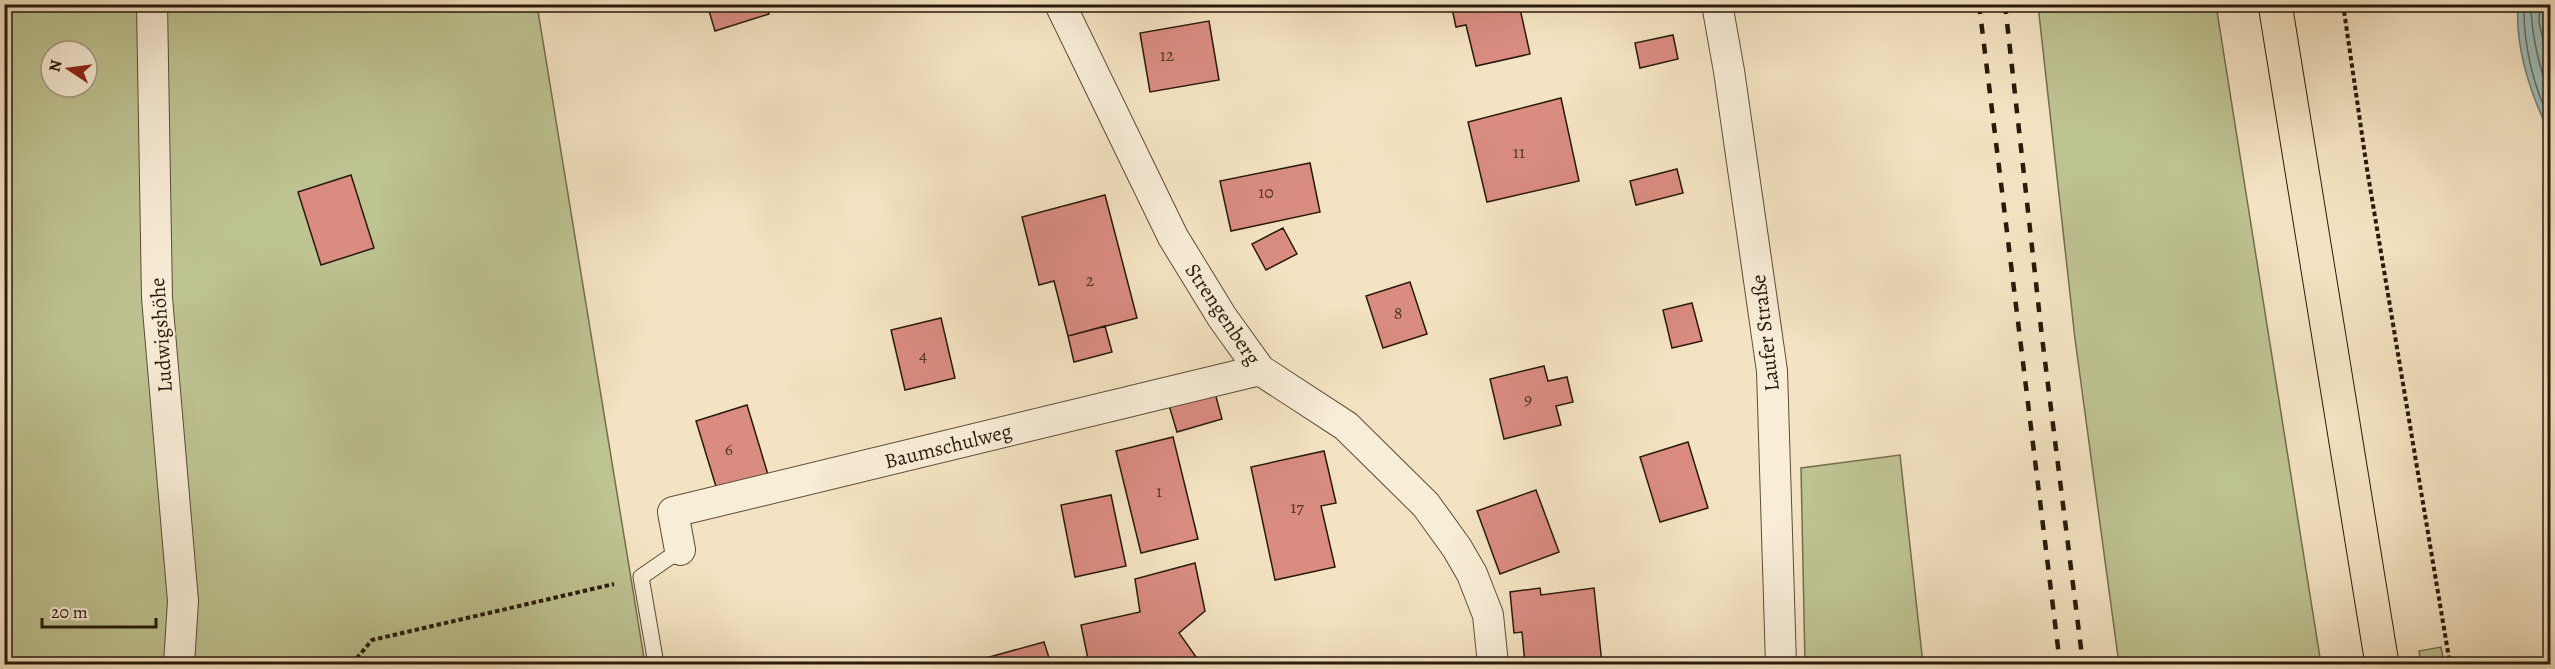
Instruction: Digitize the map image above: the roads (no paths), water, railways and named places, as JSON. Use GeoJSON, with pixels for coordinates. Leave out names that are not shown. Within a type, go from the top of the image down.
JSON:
{"type":"FeatureCollection","features":[{"type":"Feature","properties":{"kind":"main road"},"geometry":{"type":"LineString","coordinates":[[2275,4],[2382,664]]}},
{"type":"Feature","properties":{"kind":"street","name":"Ludwigshöhe"},"geometry":{"type":"LineString","coordinates":[[152,4],[157,298],[183,601],[178,664]]}},
{"type":"Feature","properties":{"kind":"street","name":"Strengenberg"},"geometry":{"type":"LineString","coordinates":[[1060,4],[1173,237],[1222,318],[1260,370],[1346,426],[1425,505],[1472,574],[1488,615],[1493,664]]}},
{"type":"Feature","properties":{"kind":"street","name":"Laufer Straße"},"geometry":{"type":"LineString","coordinates":[[1717,4],[1729,71],[1772,371],[1781,664]]}},
{"type":"Feature","properties":{"kind":"street","name":"Baumschulweg"},"geometry":{"type":"LineString","coordinates":[[680,550],[673,512],[1260,370]]}},
{"type":"Feature","properties":{"kind":"lane"},"geometry":{"type":"LineString","coordinates":[[656,664],[641,577],[680,550]]}},
{"type":"Feature","properties":{"kind":"water"},"geometry":{"type":"Polygon","coordinates":[[[2518,5],[2550,5],[2550,134],[2526,71],[2519,38],[2518,5]]]}},
{"type":"Feature","properties":{"kind":"railway"},"geometry":{"type":"LineString","coordinates":[[1979,4],[2060,664]]}},
{"type":"Feature","properties":{"kind":"railway"},"geometry":{"type":"LineString","coordinates":[[2005,4],[2042,337],[2083,664]]}}]}
